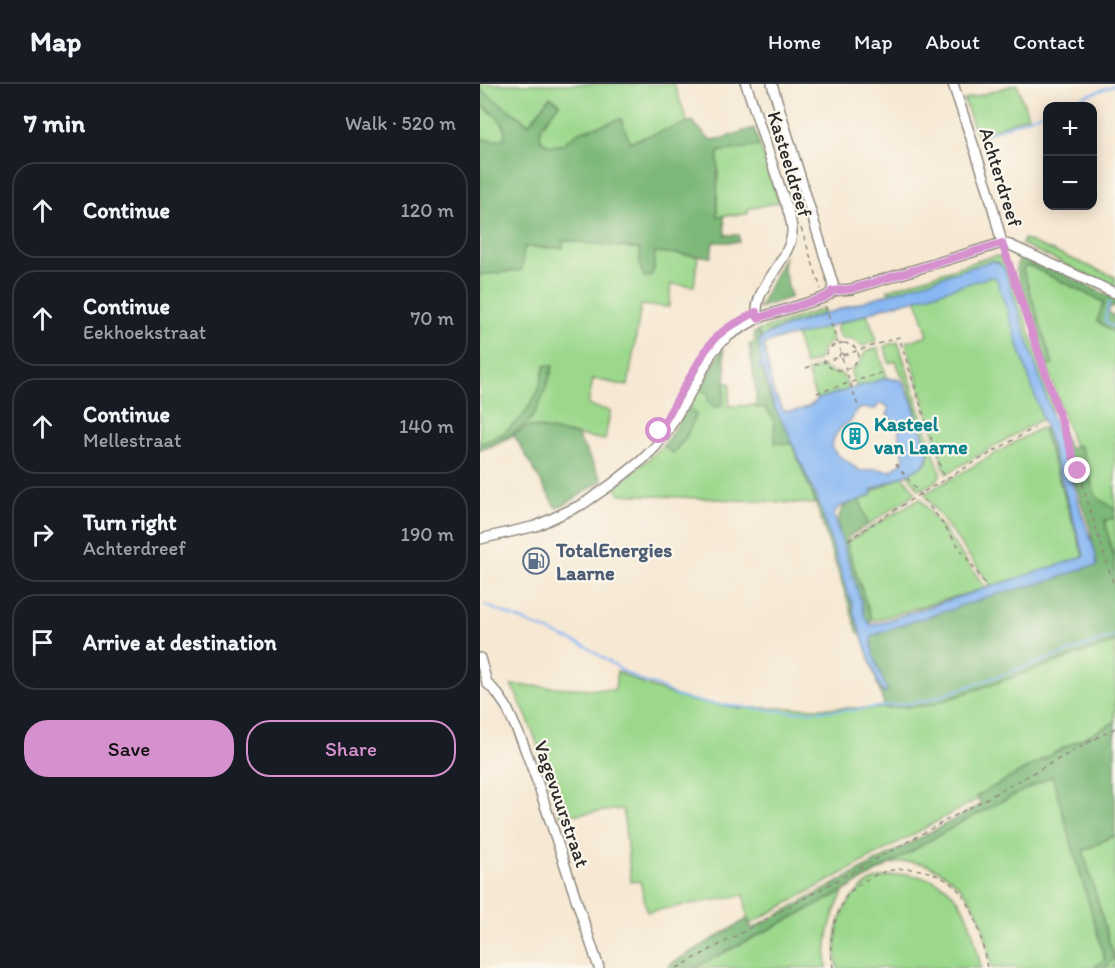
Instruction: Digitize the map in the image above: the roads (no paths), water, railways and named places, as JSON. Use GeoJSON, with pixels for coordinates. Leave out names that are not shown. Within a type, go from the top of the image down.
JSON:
{"type":"FeatureCollection","features":[{"type":"Feature","properties":{"kind":"street","name":"Kasteeldreef"},"geometry":{"type":"LineString","coordinates":[[746,84],[787,207],[792,230],[790,243],[759,299],[756,312],[758,318]]}},
{"type":"Feature","properties":{"kind":"street","name":"Kasteeldreef"},"geometry":{"type":"LineString","coordinates":[[772,84],[833,284],[832,291]]}},
{"type":"Feature","properties":{"kind":"street","name":"Achterdreef"},"geometry":{"type":"LineString","coordinates":[[953,84],[988,189],[1002,243]]}},
{"type":"Feature","properties":{"kind":"street"},"geometry":{"type":"LineString","coordinates":[[480,539],[536,526],[583,504],[612,484],[642,460],[665,435],[711,354],[721,342],[758,318],[823,298],[832,291],[852,289],[1002,243],[1115,293]]}},
{"type":"Feature","properties":{"kind":"street","name":"Vagevuurstraat"},"geometry":{"type":"LineString","coordinates":[[480,658],[484,684],[497,693],[506,706],[522,741],[599,968]]}},
{"type":"Feature","properties":{"kind":"water"},"geometry":{"type":"Polygon","coordinates":[[[991,261],[1000,264],[1005,270],[1051,412],[1095,551],[1097,566],[986,597],[872,636],[874,656],[887,691],[884,694],[878,684],[854,615],[818,501],[789,434],[774,406],[763,368],[760,370],[758,368],[758,364],[762,362],[759,341],[767,334],[991,261]],[[990,277],[885,307],[808,333],[782,338],[764,346],[773,391],[784,411],[803,409],[818,399],[886,378],[901,380],[911,399],[928,451],[924,465],[871,490],[872,494],[865,498],[838,507],[834,515],[864,613],[872,625],[1084,555],[997,280],[990,277]],[[883,403],[875,409],[862,408],[855,411],[848,423],[840,428],[832,443],[838,455],[859,470],[891,471],[903,461],[899,423],[891,420],[887,414],[888,407],[883,403]]]}},
{"type":"Feature","properties":{"kind":"waterway"},"geometry":{"type":"LineString","coordinates":[[1069,102],[1115,85]]}},
{"type":"Feature","properties":{"kind":"waterway"},"geometry":{"type":"LineString","coordinates":[[979,137],[1043,113]]}},
{"type":"Feature","properties":{"kind":"waterway"},"geometry":{"type":"LineString","coordinates":[[1109,303],[1105,319],[1115,328]]}},
{"type":"Feature","properties":{"kind":"waterway"},"geometry":{"type":"LineString","coordinates":[[485,605],[587,647],[623,671],[678,697],[705,703],[789,712],[854,710],[926,701],[1115,636]]}},
{"type":"Feature","properties":{"kind":"place","name":"Kasteel van Laarne"},"geometry":{"type":"Point","coordinates":[855,436]}},
{"type":"Feature","properties":{"kind":"place","name":"TotalEnergies Laarne"},"geometry":{"type":"Point","coordinates":[536,561]}}]}
